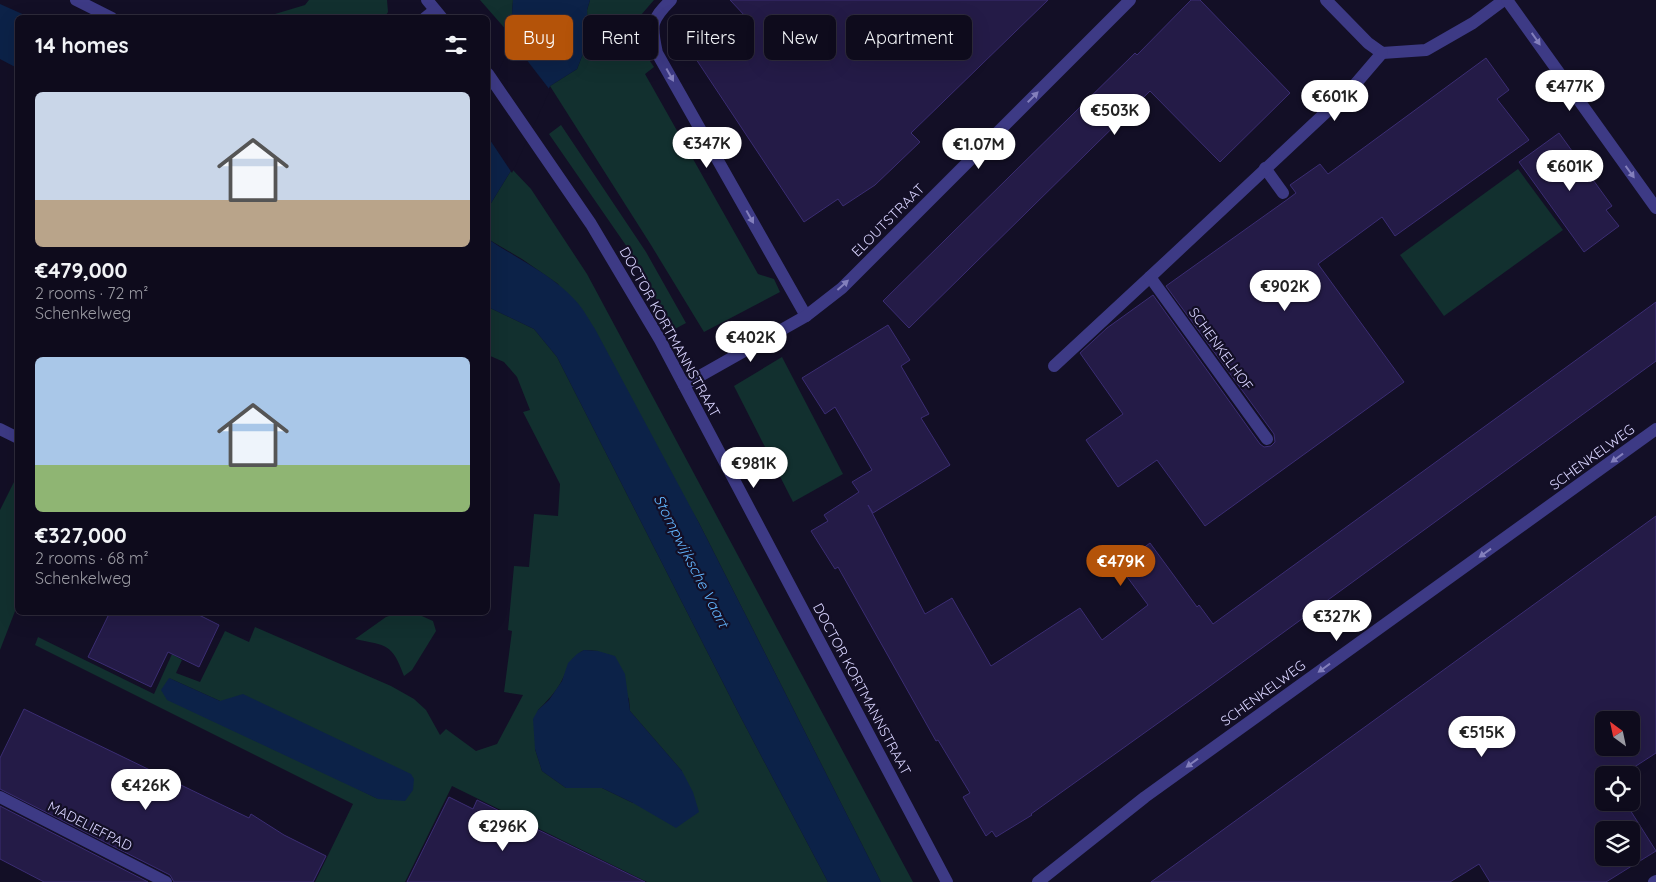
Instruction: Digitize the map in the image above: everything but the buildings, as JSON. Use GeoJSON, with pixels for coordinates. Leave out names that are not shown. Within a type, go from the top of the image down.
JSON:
{"type":"FeatureCollection","features":[{"type":"Feature","properties":{"kind":"street"},"geometry":{"type":"LineString","coordinates":[[76,0],[106,15]]}},
{"type":"Feature","properties":{"kind":"street"},"geometry":{"type":"LineString","coordinates":[[672,0],[657,14],[652,31],[657,53],[806,316]]}},
{"type":"Feature","properties":{"kind":"street","name":"ELOUTSTRAAT"},"geometry":{"type":"LineString","coordinates":[[684,385],[806,316],[848,281],[1130,0]]}},
{"type":"Feature","properties":{"kind":"street"},"geometry":{"type":"LineString","coordinates":[[1326,0],[1368,43],[1382,53],[1426,50],[1506,0],[1656,208]]}},
{"type":"Feature","properties":{"kind":"street"},"geometry":{"type":"LineString","coordinates":[[1054,366],[1264,168],[1352,88],[1382,53]]}},
{"type":"Feature","properties":{"kind":"street","name":"DOCTOR KORTMANNSTRAAT"},"geometry":{"type":"LineString","coordinates":[[490,77],[591,224],[660,340],[947,882]]}},
{"type":"Feature","properties":{"kind":"street"},"geometry":{"type":"LineString","coordinates":[[1264,168],[1283,193]]}},
{"type":"Feature","properties":{"kind":"street","name":"SCHENKELHOF"},"geometry":{"type":"LineString","coordinates":[[1150,277],[1267,439]]}},
{"type":"Feature","properties":{"kind":"street"},"geometry":{"type":"LineString","coordinates":[[0,429],[15,436]]}},
{"type":"Feature","properties":{"kind":"street","name":"SCHENKELWEG"},"geometry":{"type":"LineString","coordinates":[[1038,882],[1145,797],[1656,429]]}},
{"type":"Feature","properties":{"kind":"street","name":"MADELIEFPAD"},"geometry":{"type":"LineString","coordinates":[[0,797],[166,882]]}},
{"type":"Feature","properties":{"kind":"green space"},"geometry":{"type":"Polygon","coordinates":[[[309,0],[387,0],[388,12],[386,15],[272,15],[305,5],[309,0]]]}},
{"type":"Feature","properties":{"kind":"green space"},"geometry":{"type":"Polygon","coordinates":[[[480,0],[513,0],[512,15],[505,15],[505,29],[480,0]]]}},
{"type":"Feature","properties":{"kind":"green space"},"geometry":{"type":"Polygon","coordinates":[[[590,0],[654,0],[641,15],[587,15],[590,0]]]}},
{"type":"Feature","properties":{"kind":"green space"},"geometry":{"type":"Polygon","coordinates":[[[583,54],[583,60],[649,60],[654,67],[645,74],[758,274],[774,279],[780,292],[704,332],[550,86],[577,69],[583,54]]]}},
{"type":"Feature","properties":{"kind":"green space"},"geometry":{"type":"Polygon","coordinates":[[[561,125],[646,252],[686,323],[673,330],[634,257],[549,134],[561,125]]]}},
{"type":"Feature","properties":{"kind":"green space"},"geometry":{"type":"Polygon","coordinates":[[[512,169],[531,189],[587,274],[913,882],[881,882],[699,523],[558,284],[522,259],[490,240],[490,205],[512,169]]]}},
{"type":"Feature","properties":{"kind":"green space"},"geometry":{"type":"Polygon","coordinates":[[[1518,169],[1563,230],[1444,316],[1400,255],[1518,169]]]}},
{"type":"Feature","properties":{"kind":"green space"},"geometry":{"type":"Polygon","coordinates":[[[490,308],[534,329],[557,357],[739,714],[828,882],[647,882],[452,786],[405,882],[315,882],[353,804],[35,645],[38,637],[154,694],[172,654],[182,660],[176,673],[200,682],[225,631],[249,642],[255,627],[391,686],[414,699],[426,710],[440,735],[446,729],[476,751],[497,744],[523,695],[504,692],[512,631],[508,630],[514,566],[529,567],[534,514],[558,516],[560,484],[523,412],[530,410],[517,377],[504,362],[490,356],[490,308]],[[584,650],[574,657],[556,690],[538,710],[535,749],[542,771],[566,788],[602,788],[633,803],[682,771],[630,711],[629,699],[598,651],[584,650]],[[169,678],[378,799],[220,701],[169,678]]]}},
{"type":"Feature","properties":{"kind":"green space"},"geometry":{"type":"Polygon","coordinates":[[[782,357],[843,474],[793,502],[734,386],[782,357]]]}},
{"type":"Feature","properties":{"kind":"green space"},"geometry":{"type":"Polygon","coordinates":[[[15,480],[15,611],[0,650],[0,510],[15,480]]]}},
{"type":"Feature","properties":{"kind":"green space"},"geometry":{"type":"Polygon","coordinates":[[[392,615],[420,615],[433,621],[436,631],[412,670],[404,676],[396,657],[387,648],[355,639],[392,615]]]}},
{"type":"Feature","properties":{"kind":"water"},"geometry":{"type":"Polygon","coordinates":[[[513,0],[590,0],[587,15],[583,15],[583,54],[577,69],[550,86],[512,169],[490,205],[490,96],[506,60],[573,60],[573,15],[512,15],[513,0]]]}},
{"type":"Feature","properties":{"kind":"water"},"geometry":{"type":"Polygon","coordinates":[[[0,4],[25,15],[15,15],[15,67],[0,59],[0,4]]]}},
{"type":"Feature","properties":{"kind":"water","name":"Stompwijksche Vaart"},"geometry":{"type":"Polygon","coordinates":[[[490,240],[544,274],[565,290],[581,307],[595,329],[699,523],[881,882],[828,882],[739,714],[557,357],[534,329],[490,308],[490,240]]]}},
{"type":"Feature","properties":{"kind":"water"},"geometry":{"type":"Polygon","coordinates":[[[584,650],[598,651],[615,656],[625,674],[630,711],[682,771],[693,792],[699,812],[676,828],[633,803],[602,788],[566,788],[542,771],[535,749],[533,719],[562,681],[568,663],[584,650]]]}},
{"type":"Feature","properties":{"kind":"water"},"geometry":{"type":"Polygon","coordinates":[[[169,678],[220,701],[243,694],[411,774],[414,779],[413,790],[405,801],[378,799],[167,700],[161,690],[169,678]]]}},
{"type":"Feature","properties":{"kind":"pier"},"geometry":{"type":"Polygon","coordinates":[[[505,57],[505,60],[527,60],[550,90],[512,173],[490,140],[490,90],[505,57]]]}}]}
